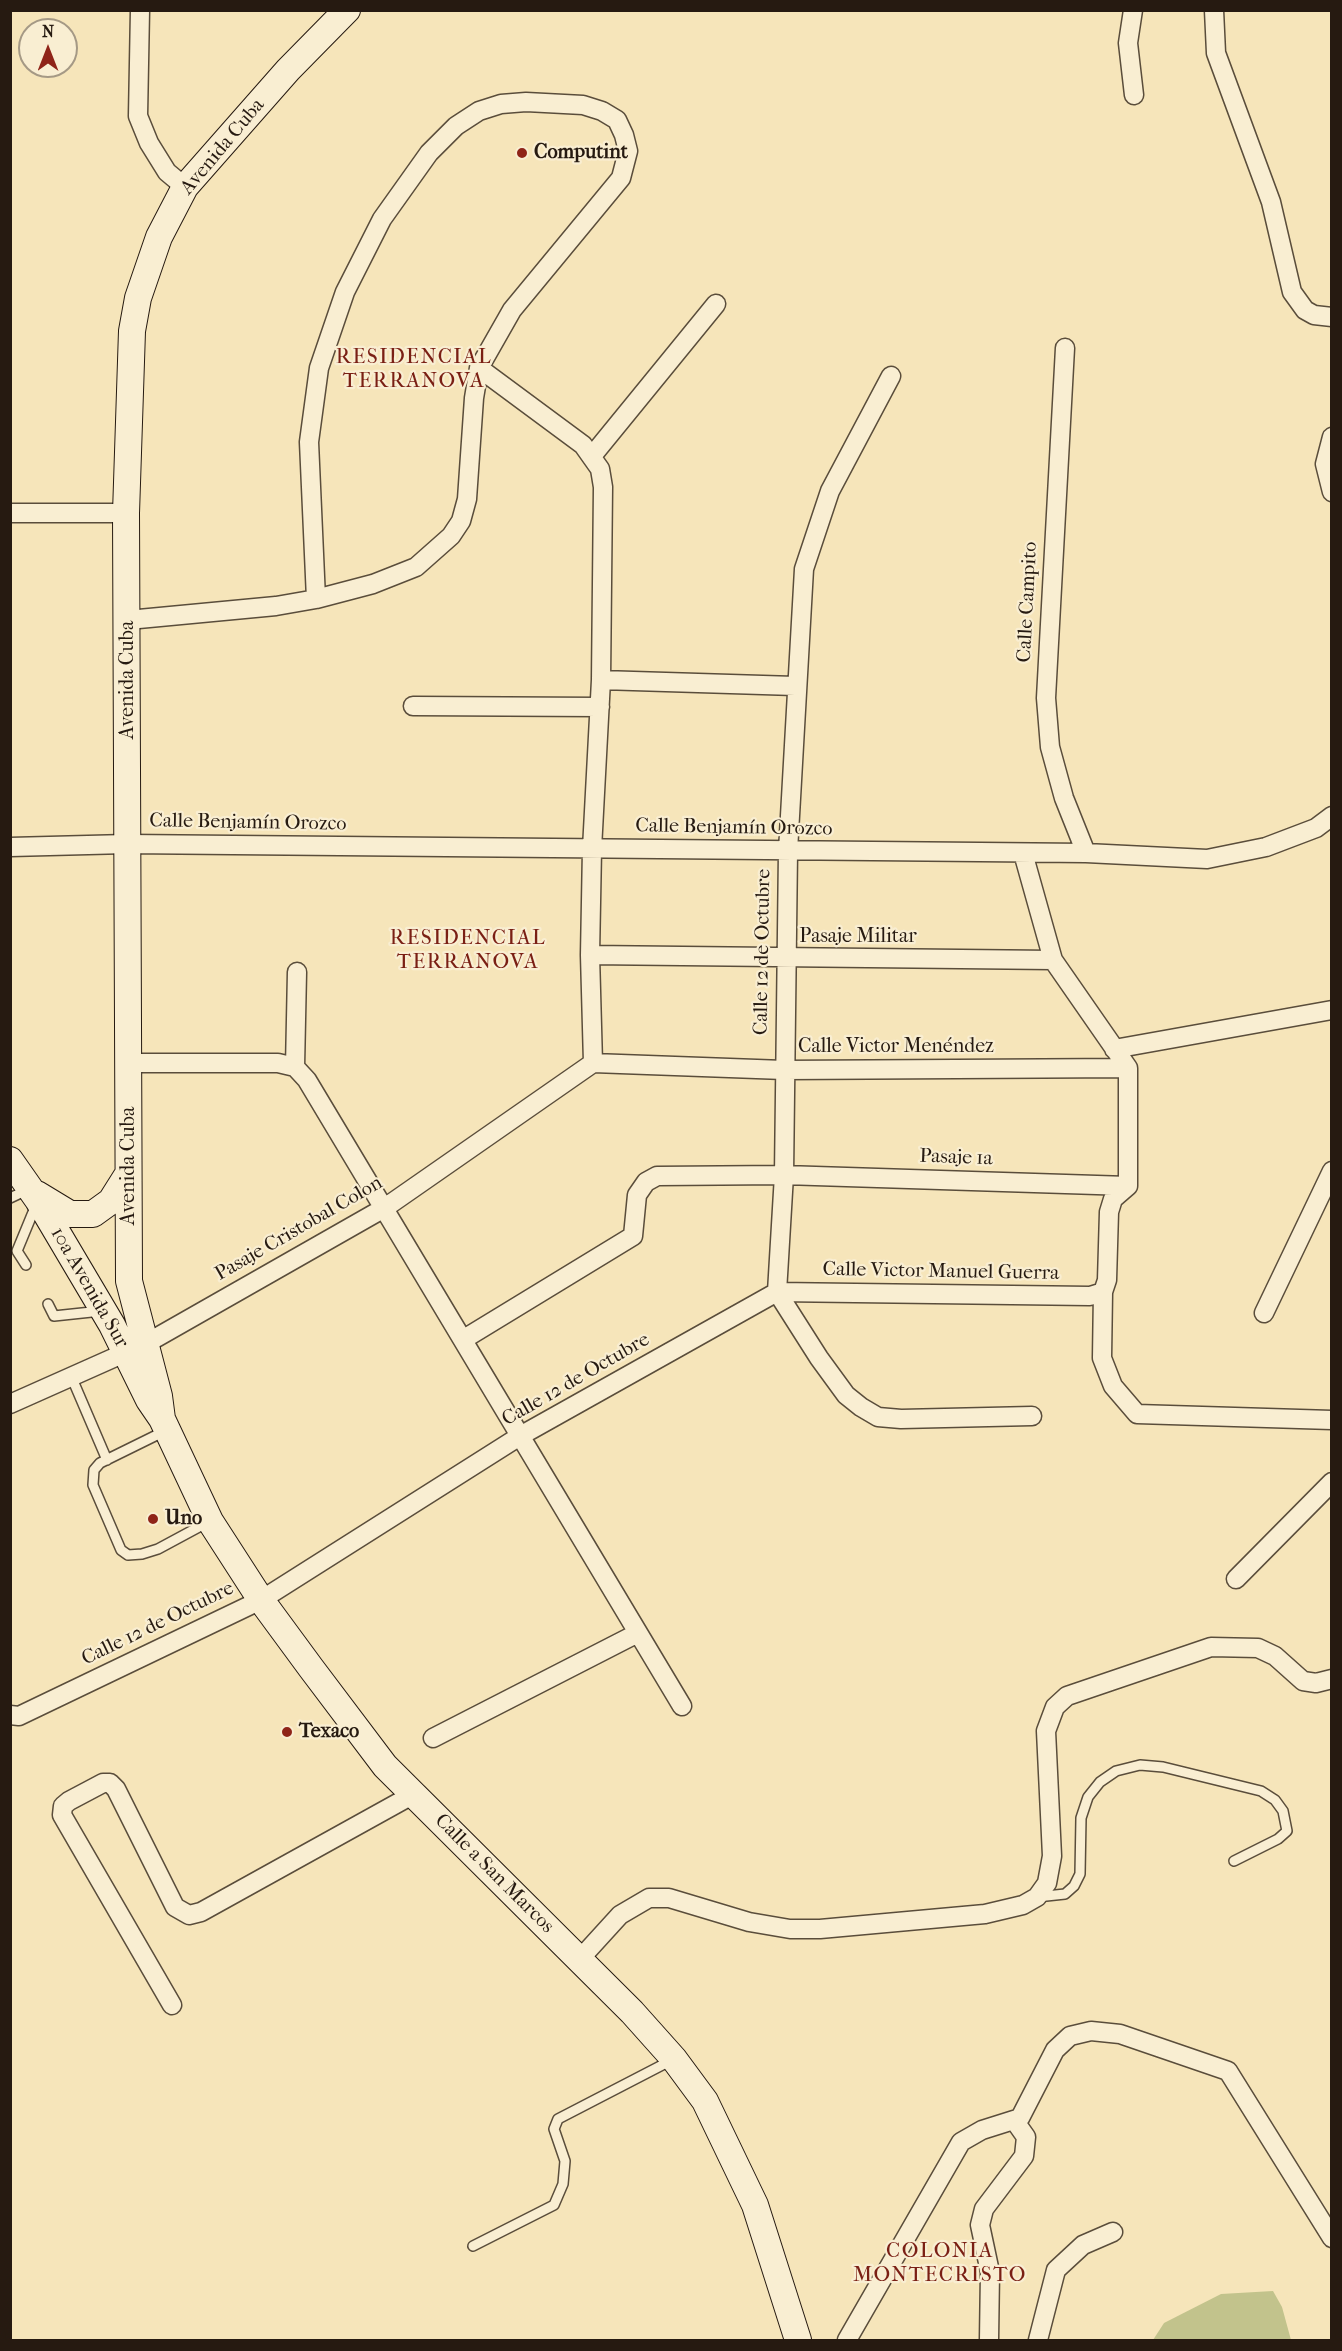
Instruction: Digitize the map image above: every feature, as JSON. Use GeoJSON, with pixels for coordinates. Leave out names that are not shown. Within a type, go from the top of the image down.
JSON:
{"type":"FeatureCollection","features":[{"type":"Feature","properties":{"kind":"main road","name":"Avenida Cuba"},"geometry":{"type":"LineString","coordinates":[[164,1425],[159,1396],[136,1347],[129,1281],[126,513],[128,393],[132,332],[138,298],[159,237],[185,187],[288,70],[347,10]]}},
{"type":"Feature","properties":{"kind":"main road","name":"10a Avenida Sur"},"geometry":{"type":"LineString","coordinates":[[10,1160],[28,1195],[104,1311],[136,1347]]}},
{"type":"Feature","properties":{"kind":"main road"},"geometry":{"type":"LineString","coordinates":[[28,1195],[70,1214],[93,1214],[111,1202],[128,1174]]}},
{"type":"Feature","properties":{"kind":"main road","name":"Calle a San Marcos"},"geometry":{"type":"LineString","coordinates":[[164,1425],[210,1521],[261,1600],[385,1766],[632,2012],[674,2059],[705,2101],[755,2205],[798,2340]]}},
{"type":"Feature","properties":{"kind":"street"},"geometry":{"type":"LineString","coordinates":[[140,10],[138,116],[149,143],[167,172],[185,187]]}},
{"type":"Feature","properties":{"kind":"street"},"geometry":{"type":"LineString","coordinates":[[1133,10],[1128,43],[1134,95]]}},
{"type":"Feature","properties":{"kind":"street"},"geometry":{"type":"LineString","coordinates":[[1214,10],[1216,53],[1271,202],[1292,292],[1305,310],[1332,317]]}},
{"type":"Feature","properties":{"kind":"street"},"geometry":{"type":"LineString","coordinates":[[128,620],[276,606],[315,599],[372,584],[416,567],[451,536],[461,521],[467,499],[474,398],[479,368],[512,310],[621,178],[628,151],[617,120],[602,111],[584,105],[526,102],[501,104],[479,111],[456,126],[429,153],[382,219],[345,292],[319,368],[309,442],[315,599]]}},
{"type":"Feature","properties":{"kind":"street"},"geometry":{"type":"LineString","coordinates":[[592,456],[716,304]]}},
{"type":"Feature","properties":{"kind":"street","name":"Calle Campito"},"geometry":{"type":"LineString","coordinates":[[1065,348],[1046,698],[1050,747],[1064,798],[1086,853]]}},
{"type":"Feature","properties":{"kind":"street"},"geometry":{"type":"LineString","coordinates":[[479,368],[583,445],[600,470],[603,487],[601,680],[592,849],[590,955],[593,1064]]}},
{"type":"Feature","properties":{"kind":"street","name":"Calle 12 de Octubre"},"geometry":{"type":"LineString","coordinates":[[10,1715],[19,1716],[261,1600],[520,1436],[777,1292],[784,1175],[788,851],[795,686],[804,569],[830,491],[891,376]]}},
{"type":"Feature","properties":{"kind":"street"},"geometry":{"type":"LineString","coordinates":[[1332,437],[1325,464],[1332,492]]}},
{"type":"Feature","properties":{"kind":"street"},"geometry":{"type":"LineString","coordinates":[[10,513],[126,513]]}},
{"type":"Feature","properties":{"kind":"street"},"geometry":{"type":"LineString","coordinates":[[601,680],[795,686]]}},
{"type":"Feature","properties":{"kind":"street"},"geometry":{"type":"LineString","coordinates":[[413,706],[600,707]]}},
{"type":"Feature","properties":{"kind":"street","name":"Calle Benjamín Orozco"},"geometry":{"type":"LineString","coordinates":[[10,847],[127,844],[1086,853],[1207,859],[1266,847],[1316,828],[1332,816]]}},
{"type":"Feature","properties":{"kind":"street"},"geometry":{"type":"LineString","coordinates":[[1023,853],[1053,960],[1128,1068],[1128,1186],[1113,1199],[1108,1212],[1107,1280],[1103,1292],[1102,1358],[1113,1386],[1137,1413],[1332,1419]]}},
{"type":"Feature","properties":{"kind":"street","name":"Pasaje Militar"},"geometry":{"type":"LineString","coordinates":[[590,955],[1053,960]]}},
{"type":"Feature","properties":{"kind":"street"},"geometry":{"type":"LineString","coordinates":[[295,1067],[297,972]]}},
{"type":"Feature","properties":{"kind":"street"},"geometry":{"type":"LineString","coordinates":[[1114,1049],[1332,1010]]}},
{"type":"Feature","properties":{"kind":"street"},"geometry":{"type":"LineString","coordinates":[[128,1063],[278,1063],[295,1067],[307,1080],[386,1207],[682,1706]]}},
{"type":"Feature","properties":{"kind":"street","name":"Calle Victor Menéndez"},"geometry":{"type":"LineString","coordinates":[[593,1064],[784,1070],[1128,1068]]}},
{"type":"Feature","properties":{"kind":"street","name":"Pasaje Cristobal Colon"},"geometry":{"type":"LineString","coordinates":[[10,1404],[136,1347],[386,1207],[593,1064]]}},
{"type":"Feature","properties":{"kind":"street"},"geometry":{"type":"LineString","coordinates":[[1264,1313],[1332,1171]]}},
{"type":"Feature","properties":{"kind":"street","name":"Pasaje 1a"},"geometry":{"type":"LineString","coordinates":[[464,1339],[633,1236],[637,1195],[646,1182],[657,1176],[784,1175],[1128,1186]]}},
{"type":"Feature","properties":{"kind":"street"},"geometry":{"type":"LineString","coordinates":[[777,1292],[819,1358],[846,1395],[861,1407],[878,1416],[901,1419],[1032,1416]]}},
{"type":"Feature","properties":{"kind":"street","name":"Calle Victor Manuel Guerra"},"geometry":{"type":"LineString","coordinates":[[777,1292],[1090,1296],[1103,1292]]}},
{"type":"Feature","properties":{"kind":"street"},"geometry":{"type":"LineString","coordinates":[[1236,1579],[1332,1482]]}},
{"type":"Feature","properties":{"kind":"street"},"geometry":{"type":"LineString","coordinates":[[434,1738],[639,1633]]}},
{"type":"Feature","properties":{"kind":"street"},"geometry":{"type":"LineString","coordinates":[[579,1960],[621,1915],[649,1898],[669,1898],[748,1922],[790,1929],[820,1929],[985,1914],[1023,1905],[1037,1897],[1047,1882],[1052,1856],[1046,1731],[1055,1707],[1067,1696],[1211,1647],[1258,1648],[1275,1656],[1303,1681],[1316,1683],[1332,1679]]}},
{"type":"Feature","properties":{"kind":"street"},"geometry":{"type":"LineString","coordinates":[[172,2006],[62,1815],[63,1806],[103,1783],[110,1783],[116,1789],[175,1907],[189,1915],[201,1912],[414,1794]]}},
{"type":"Feature","properties":{"kind":"street"},"geometry":{"type":"LineString","coordinates":[[847,2340],[962,2142],[982,2130],[1020,2118],[1055,2050],[1070,2036],[1091,2031],[1120,2034],[1228,2071],[1332,2238]]}},
{"type":"Feature","properties":{"kind":"street"},"geometry":{"type":"LineString","coordinates":[[989,2340],[990,2272],[980,2224],[984,2209],[1024,2156],[1026,2137],[1014,2120]]}},
{"type":"Feature","properties":{"kind":"street"},"geometry":{"type":"LineString","coordinates":[[1038,2340],[1056,2270],[1083,2245],[1113,2232]]}},
{"type":"Feature","properties":{"kind":"lane"},"geometry":{"type":"LineString","coordinates":[[26,1265],[17,1251],[28,1195]]}},
{"type":"Feature","properties":{"kind":"lane"},"geometry":{"type":"LineString","coordinates":[[48,1304],[54,1316],[104,1311]]}},
{"type":"Feature","properties":{"kind":"lane"},"geometry":{"type":"LineString","coordinates":[[71,1376],[107,1460]]}},
{"type":"Feature","properties":{"kind":"lane"},"geometry":{"type":"LineString","coordinates":[[164,1425],[94,1470],[93,1485],[121,1550],[128,1555],[142,1554],[210,1521]]}},
{"type":"Feature","properties":{"kind":"lane"},"geometry":{"type":"LineString","coordinates":[[1037,1897],[1065,1894],[1074,1886],[1080,1874],[1081,1818],[1088,1797],[1100,1782],[1116,1771],[1140,1765],[1163,1767],[1261,1791],[1275,1800],[1283,1812],[1287,1831],[1278,1839],[1234,1861]]}},
{"type":"Feature","properties":{"kind":"lane"},"geometry":{"type":"LineString","coordinates":[[473,2246],[554,2205],[564,2184],[565,2161],[554,2129],[558,2119],[674,2059]]}},
{"type":"Feature","properties":{"kind":"green space"},"geometry":{"type":"Polygon","coordinates":[[[1273,2291],[1282,2307],[1291,2340],[1153,2340],[1164,2323],[1221,2294],[1273,2291]]]}},
{"type":"Feature","properties":{"kind":"place","name":"Computint"},"geometry":{"type":"Point","coordinates":[522,153]}},
{"type":"Feature","properties":{"kind":"place","name":"Uno"},"geometry":{"type":"Point","coordinates":[153,1519]}},
{"type":"Feature","properties":{"kind":"place","name":"Texaco"},"geometry":{"type":"Point","coordinates":[287,1732]}},
{"type":"Feature","properties":{"kind":"district","name":"RESIDENCIAL TERRANOVA"},"geometry":{"type":"Point","coordinates":[414,370]}},
{"type":"Feature","properties":{"kind":"district","name":"RESIDENCIAL TERRANOVA"},"geometry":{"type":"Point","coordinates":[468,951]}},
{"type":"Feature","properties":{"kind":"district","name":"COLONIA MONTECRISTO"},"geometry":{"type":"Point","coordinates":[940,2264]}}]}
